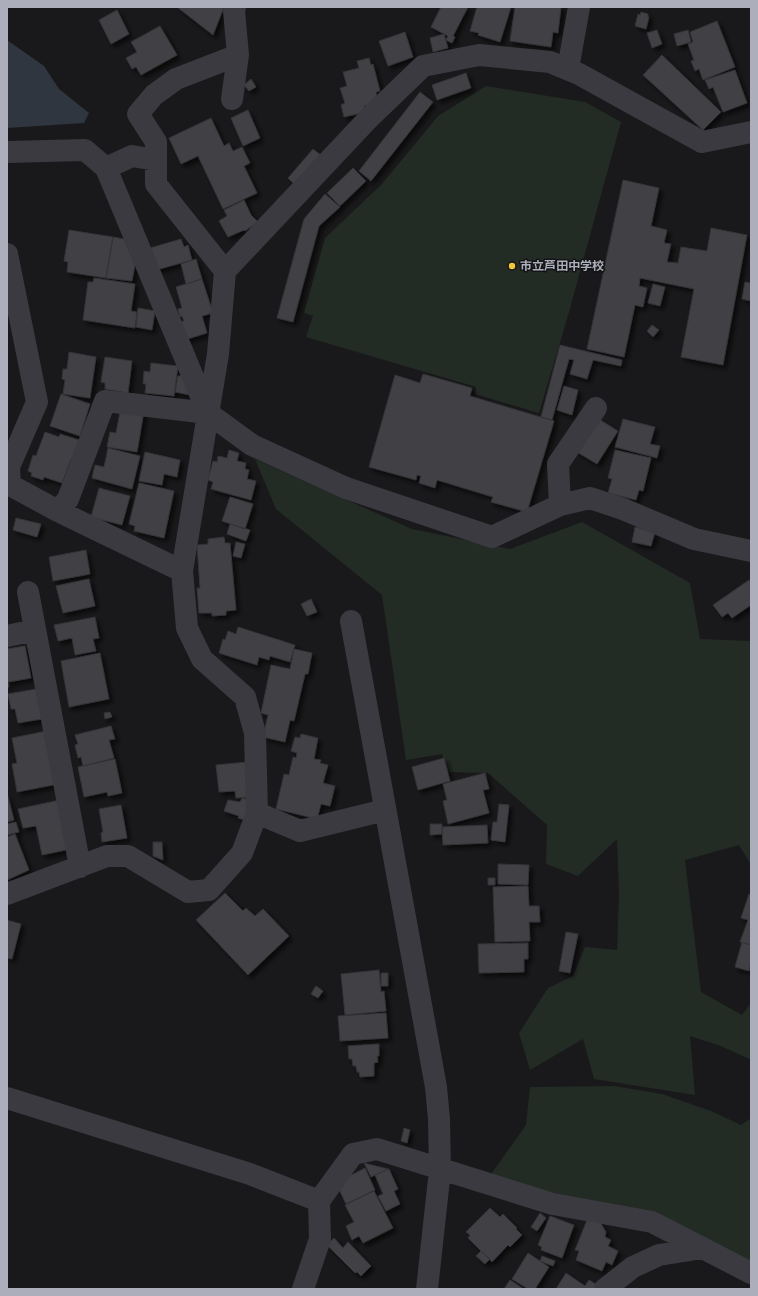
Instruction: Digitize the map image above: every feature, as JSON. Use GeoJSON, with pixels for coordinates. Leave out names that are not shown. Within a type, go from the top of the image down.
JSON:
{"type":"FeatureCollection","features":[{"type":"Feature","properties":{"kind":"street"},"geometry":{"type":"LineString","coordinates":[[232,98],[238,55],[234,11],[235,7]]}},
{"type":"Feature","properties":{"kind":"street"},"geometry":{"type":"LineString","coordinates":[[568,69],[579,7]]}},
{"type":"Feature","properties":{"kind":"street"},"geometry":{"type":"LineString","coordinates":[[225,271],[156,184],[156,142],[138,114],[154,95],[176,79],[238,55]]}},
{"type":"Feature","properties":{"kind":"street"},"geometry":{"type":"LineString","coordinates":[[7,894],[107,856],[128,856],[188,892],[209,890],[242,853],[257,813],[255,733],[245,697],[202,659],[187,628],[182,571],[218,354],[225,271],[369,118],[423,66],[479,56],[550,62],[579,74],[702,142],[751,132]]}},
{"type":"Feature","properties":{"kind":"street"},"geometry":{"type":"LineString","coordinates":[[7,152],[85,150],[106,168],[208,413]]}},
{"type":"Feature","properties":{"kind":"street"},"geometry":{"type":"LineString","coordinates":[[106,168],[132,156],[156,160]]}},
{"type":"Feature","properties":{"kind":"street"},"geometry":{"type":"LineString","coordinates":[[7,254],[37,402],[9,468],[10,485],[58,511],[182,571]]}},
{"type":"Feature","properties":{"kind":"street"},"geometry":{"type":"LineString","coordinates":[[58,511],[68,499],[105,401],[208,413],[252,445],[346,488],[492,537],[560,505],[590,498],[623,509],[694,539],[751,551]]}},
{"type":"Feature","properties":{"kind":"street"},"geometry":{"type":"LineString","coordinates":[[560,505],[558,464],[596,408]]}},
{"type":"Feature","properties":{"kind":"street"},"geometry":{"type":"LineString","coordinates":[[28,592],[80,867]]}},
{"type":"Feature","properties":{"kind":"street"},"geometry":{"type":"LineString","coordinates":[[351,620],[436,1087],[439,1119],[440,1170],[427,1289]]}},
{"type":"Feature","properties":{"kind":"street"},"geometry":{"type":"LineString","coordinates":[[7,636],[35,630]]}},
{"type":"Feature","properties":{"kind":"street"},"geometry":{"type":"LineString","coordinates":[[257,813],[300,831],[386,810]]}},
{"type":"Feature","properties":{"kind":"street"},"geometry":{"type":"LineString","coordinates":[[7,1098],[250,1174],[319,1201]]}},
{"type":"Feature","properties":{"kind":"street"},"geometry":{"type":"LineString","coordinates":[[303,1289],[320,1239],[319,1201],[353,1154],[377,1149],[440,1170],[553,1204],[652,1222],[751,1273]]}},
{"type":"Feature","properties":{"kind":"street"},"geometry":{"type":"LineString","coordinates":[[605,1289],[633,1267],[659,1255],[702,1248]]}},
{"type":"Feature","properties":{"kind":"shaded area"},"geometry":{"type":"Polygon","coordinates":[[[7,40],[44,66],[59,89],[89,113],[84,123],[7,128],[7,40]]]}},
{"type":"Feature","properties":{"kind":"shaded area"},"geometry":{"type":"Polygon","coordinates":[[[486,86],[585,102],[621,122],[569,312],[539,413],[475,394],[476,387],[306,337],[313,316],[304,313],[325,238],[382,184],[438,116],[486,86]]]}},
{"type":"Feature","properties":{"kind":"shaded area"},"geometry":{"type":"Polygon","coordinates":[[[255,459],[412,529],[510,549],[582,522],[690,583],[700,639],[751,641],[751,865],[739,845],[685,860],[701,992],[742,1015],[751,1003],[751,1060],[721,1046],[690,1036],[695,1095],[594,1079],[583,1039],[530,1070],[519,1033],[548,988],[573,976],[585,947],[617,950],[619,893],[617,839],[578,876],[546,864],[547,825],[488,773],[447,772],[442,754],[406,760],[382,595],[276,509],[255,459]]]}},
{"type":"Feature","properties":{"kind":"shaded area"},"geometry":{"type":"Polygon","coordinates":[[[614,1086],[662,1094],[711,1111],[741,1125],[751,1118],[751,1264],[653,1217],[489,1177],[526,1125],[530,1087],[614,1086]]]}},
{"type":"Feature","properties":{"kind":"building"},"geometry":{"type":"Polygon","coordinates":[[[177,7],[224,7],[213,35],[177,7]]]}},
{"type":"Feature","properties":{"kind":"building"},"geometry":{"type":"Polygon","coordinates":[[[441,7],[468,7],[453,36],[455,37],[452,43],[446,40],[448,36],[431,27],[441,7]]]}},
{"type":"Feature","properties":{"kind":"building"},"geometry":{"type":"Polygon","coordinates":[[[477,7],[511,7],[500,42],[478,35],[479,33],[470,31],[477,7]]]}},
{"type":"Feature","properties":{"kind":"building"},"geometry":{"type":"Polygon","coordinates":[[[515,7],[561,7],[558,33],[553,32],[551,47],[510,41],[515,7]]]}},
{"type":"Feature","properties":{"kind":"building"},"geometry":{"type":"Polygon","coordinates":[[[117,10],[129,34],[111,44],[99,20],[117,10]]]}},
{"type":"Feature","properties":{"kind":"building"},"geometry":{"type":"Polygon","coordinates":[[[641,12],[648,14],[649,17],[646,29],[635,26],[638,14],[640,15],[641,12]]]}},
{"type":"Feature","properties":{"kind":"building"},"geometry":{"type":"Polygon","coordinates":[[[717,21],[735,67],[703,80],[699,69],[695,71],[691,61],[694,60],[688,44],[693,42],[690,32],[717,21]]]}},
{"type":"Feature","properties":{"kind":"building"},"geometry":{"type":"Polygon","coordinates":[[[160,26],[177,55],[141,75],[136,67],[132,69],[126,58],[137,52],[131,42],[160,26]]]}},
{"type":"Feature","properties":{"kind":"building"},"geometry":{"type":"Polygon","coordinates":[[[657,30],[662,44],[652,48],[647,33],[657,30]]]}},
{"type":"Feature","properties":{"kind":"building"},"geometry":{"type":"Polygon","coordinates":[[[688,30],[691,42],[677,46],[674,34],[688,30]]]}},
{"type":"Feature","properties":{"kind":"building"},"geometry":{"type":"Polygon","coordinates":[[[405,32],[413,57],[388,66],[379,41],[405,32]]]}},
{"type":"Feature","properties":{"kind":"building"},"geometry":{"type":"Polygon","coordinates":[[[444,34],[448,48],[433,52],[430,38],[444,34]]]}},
{"type":"Feature","properties":{"kind":"building"},"geometry":{"type":"Polygon","coordinates":[[[662,55],[721,112],[703,130],[643,75],[662,55]]]}},
{"type":"Feature","properties":{"kind":"building"},"geometry":{"type":"Polygon","coordinates":[[[369,58],[371,65],[373,64],[380,91],[376,92],[377,99],[372,100],[373,104],[364,106],[366,112],[344,117],[341,105],[345,103],[340,88],[347,86],[343,72],[359,68],[357,61],[369,58]]]}},
{"type":"Feature","properties":{"kind":"building"},"geometry":{"type":"Polygon","coordinates":[[[735,70],[747,103],[723,112],[713,87],[709,89],[705,80],[735,70]]]}},
{"type":"Feature","properties":{"kind":"building"},"geometry":{"type":"Polygon","coordinates":[[[466,73],[471,88],[437,100],[432,85],[466,73]]]}},
{"type":"Feature","properties":{"kind":"building"},"geometry":{"type":"Polygon","coordinates":[[[251,79],[256,87],[249,91],[244,85],[251,79]]]}},
{"type":"Feature","properties":{"kind":"building"},"geometry":{"type":"Polygon","coordinates":[[[420,92],[433,102],[371,181],[359,171],[420,92]]]}},
{"type":"Feature","properties":{"kind":"building"},"geometry":{"type":"Polygon","coordinates":[[[248,110],[260,138],[243,146],[231,118],[248,110]]]}},
{"type":"Feature","properties":{"kind":"building"},"geometry":{"type":"Polygon","coordinates":[[[211,118],[224,146],[229,143],[233,151],[242,147],[250,163],[244,166],[257,193],[223,209],[198,156],[181,164],[169,138],[211,118]]]}},
{"type":"Feature","properties":{"kind":"building"},"geometry":{"type":"Polygon","coordinates":[[[313,149],[322,156],[296,186],[288,178],[313,149]]]}},
{"type":"Feature","properties":{"kind":"building"},"geometry":{"type":"Polygon","coordinates":[[[353,168],[366,181],[340,206],[327,193],[353,168]]]}},
{"type":"Feature","properties":{"kind":"building"},"geometry":{"type":"Polygon","coordinates":[[[623,180],[659,188],[651,226],[667,230],[664,243],[671,244],[667,262],[678,263],[681,247],[707,251],[711,228],[747,235],[723,365],[681,357],[694,289],[640,278],[639,286],[647,288],[643,307],[635,305],[624,357],[587,349],[623,180]]]}},
{"type":"Feature","properties":{"kind":"building"},"geometry":{"type":"Polygon","coordinates":[[[325,194],[340,207],[319,226],[293,322],[277,318],[304,219],[325,194]]]}},
{"type":"Feature","properties":{"kind":"building"},"geometry":{"type":"Polygon","coordinates":[[[244,200],[251,215],[258,222],[245,231],[244,230],[228,237],[219,221],[227,216],[224,210],[244,200]]]}},
{"type":"Feature","properties":{"kind":"building"},"geometry":{"type":"Polygon","coordinates":[[[69,230],[113,237],[106,278],[67,272],[68,262],[64,261],[69,230]]]}},
{"type":"Feature","properties":{"kind":"building"},"geometry":{"type":"Polygon","coordinates":[[[113,237],[124,239],[135,265],[132,281],[106,278],[113,237]]]}},
{"type":"Feature","properties":{"kind":"building"},"geometry":{"type":"Polygon","coordinates":[[[181,239],[184,247],[188,245],[192,260],[156,270],[150,248],[181,239]]]}},
{"type":"Feature","properties":{"kind":"building"},"geometry":{"type":"Polygon","coordinates":[[[196,259],[202,279],[186,284],[181,264],[196,259]]]}},
{"type":"Feature","properties":{"kind":"building"},"geometry":{"type":"Polygon","coordinates":[[[94,278],[135,284],[131,311],[137,312],[135,328],[83,320],[88,282],[93,282],[94,278]]]}},
{"type":"Feature","properties":{"kind":"building"},"geometry":{"type":"Polygon","coordinates":[[[202,279],[213,313],[202,316],[207,333],[184,340],[179,322],[184,321],[182,316],[180,317],[178,309],[182,308],[176,287],[202,279]]]}},
{"type":"Feature","properties":{"kind":"building"},"geometry":{"type":"Polygon","coordinates":[[[745,282],[751,283],[751,301],[742,299],[745,282]]]}},
{"type":"Feature","properties":{"kind":"building"},"geometry":{"type":"Polygon","coordinates":[[[653,284],[665,287],[660,306],[648,303],[653,284]]]}},
{"type":"Feature","properties":{"kind":"building"},"geometry":{"type":"Polygon","coordinates":[[[138,308],[155,311],[152,330],[136,327],[138,308]]]}},
{"type":"Feature","properties":{"kind":"building"},"geometry":{"type":"Polygon","coordinates":[[[652,325],[659,330],[653,337],[647,331],[652,325]]]}},
{"type":"Feature","properties":{"kind":"building"},"geometry":{"type":"Polygon","coordinates":[[[560,345],[622,360],[621,366],[593,360],[587,379],[570,374],[574,360],[569,359],[552,420],[541,417],[560,345]]]}},
{"type":"Feature","properties":{"kind":"building"},"geometry":{"type":"Polygon","coordinates":[[[69,352],[96,357],[90,398],[63,394],[65,380],[62,379],[63,369],[67,369],[69,352]]]}},
{"type":"Feature","properties":{"kind":"building"},"geometry":{"type":"Polygon","coordinates":[[[105,357],[132,361],[128,393],[105,389],[105,383],[101,382],[105,357]]]}},
{"type":"Feature","properties":{"kind":"building"},"geometry":{"type":"Polygon","coordinates":[[[151,363],[178,366],[174,396],[145,393],[146,384],[143,384],[144,371],[150,372],[151,363]]]}},
{"type":"Feature","properties":{"kind":"building"},"geometry":{"type":"Polygon","coordinates":[[[423,374],[472,388],[470,396],[554,421],[527,512],[491,502],[493,497],[437,480],[435,488],[419,483],[421,476],[417,475],[416,480],[369,467],[395,375],[420,383],[423,374]]]}},
{"type":"Feature","properties":{"kind":"building"},"geometry":{"type":"Polygon","coordinates":[[[178,376],[182,376],[190,395],[175,392],[178,376]]]}},
{"type":"Feature","properties":{"kind":"building"},"geometry":{"type":"Polygon","coordinates":[[[564,386],[578,390],[572,415],[557,410],[564,386]]]}},
{"type":"Feature","properties":{"kind":"building"},"geometry":{"type":"Polygon","coordinates":[[[61,394],[90,404],[80,436],[50,426],[61,394]]]}},
{"type":"Feature","properties":{"kind":"building"},"geometry":{"type":"Polygon","coordinates":[[[121,407],[144,411],[137,452],[107,447],[110,432],[116,433],[121,407]]]}},
{"type":"Feature","properties":{"kind":"building"},"geometry":{"type":"Polygon","coordinates":[[[597,418],[618,431],[597,464],[577,452],[597,418]]]}},
{"type":"Feature","properties":{"kind":"building"},"geometry":{"type":"Polygon","coordinates":[[[623,419],[655,427],[650,444],[660,446],[657,458],[615,447],[623,419]]]}},
{"type":"Feature","properties":{"kind":"building"},"geometry":{"type":"Polygon","coordinates":[[[45,432],[59,437],[60,434],[79,440],[62,483],[44,477],[43,480],[31,476],[32,473],[28,471],[33,455],[36,456],[45,432]]]}},
{"type":"Feature","properties":{"kind":"building"},"geometry":{"type":"Polygon","coordinates":[[[108,448],[140,456],[132,489],[92,478],[95,465],[104,467],[108,448]]]}},
{"type":"Feature","properties":{"kind":"building"},"geometry":{"type":"Polygon","coordinates":[[[229,450],[239,453],[237,461],[246,463],[245,469],[249,470],[247,479],[256,481],[251,500],[211,489],[213,482],[208,480],[213,461],[217,462],[218,456],[227,458],[229,450]]]}},
{"type":"Feature","properties":{"kind":"building"},"geometry":{"type":"Polygon","coordinates":[[[615,450],[651,458],[643,491],[639,490],[636,500],[608,493],[612,479],[608,478],[615,450]]]}},
{"type":"Feature","properties":{"kind":"building"},"geometry":{"type":"Polygon","coordinates":[[[145,452],[180,460],[177,477],[164,474],[162,485],[139,481],[145,452]]]}},
{"type":"Feature","properties":{"kind":"building"},"geometry":{"type":"Polygon","coordinates":[[[139,483],[174,491],[164,538],[134,531],[135,526],[129,524],[139,483]]]}},
{"type":"Feature","properties":{"kind":"building"},"geometry":{"type":"Polygon","coordinates":[[[99,488],[130,496],[122,525],[91,517],[99,488]]]}},
{"type":"Feature","properties":{"kind":"building"},"geometry":{"type":"Polygon","coordinates":[[[230,497],[253,504],[245,529],[222,521],[230,497]]]}},
{"type":"Feature","properties":{"kind":"building"},"geometry":{"type":"Polygon","coordinates":[[[16,518],[41,524],[37,537],[13,530],[16,518]]]}},
{"type":"Feature","properties":{"kind":"building"},"geometry":{"type":"Polygon","coordinates":[[[230,524],[250,530],[246,541],[227,534],[230,524]]]}},
{"type":"Feature","properties":{"kind":"building"},"geometry":{"type":"Polygon","coordinates":[[[635,527],[655,532],[651,546],[632,542],[635,527]]]}},
{"type":"Feature","properties":{"kind":"building"},"geometry":{"type":"Polygon","coordinates":[[[224,537],[225,543],[230,543],[236,610],[226,611],[226,615],[212,616],[212,613],[199,613],[197,588],[200,588],[197,545],[208,544],[208,539],[224,537]]]}},
{"type":"Feature","properties":{"kind":"building"},"geometry":{"type":"Polygon","coordinates":[[[236,542],[245,544],[241,558],[233,556],[236,542]]]}},
{"type":"Feature","properties":{"kind":"building"},"geometry":{"type":"Polygon","coordinates":[[[86,550],[90,574],[53,581],[49,557],[86,550]]]}},
{"type":"Feature","properties":{"kind":"building"},"geometry":{"type":"Polygon","coordinates":[[[89,579],[95,606],[63,613],[56,586],[89,579]]]}},
{"type":"Feature","properties":{"kind":"building"},"geometry":{"type":"Polygon","coordinates":[[[749,580],[751,583],[751,605],[732,618],[728,613],[722,617],[713,605],[749,580]]]}},
{"type":"Feature","properties":{"kind":"building"},"geometry":{"type":"Polygon","coordinates":[[[311,599],[317,612],[307,616],[301,604],[311,599]]]}},
{"type":"Feature","properties":{"kind":"building"},"geometry":{"type":"Polygon","coordinates":[[[95,617],[99,638],[93,639],[96,651],[75,655],[72,638],[58,641],[54,625],[95,617]]]}},
{"type":"Feature","properties":{"kind":"building"},"geometry":{"type":"Polygon","coordinates":[[[238,627],[295,645],[290,662],[270,656],[269,660],[259,657],[257,665],[219,653],[223,639],[225,640],[228,631],[236,634],[238,627]]]}},
{"type":"Feature","properties":{"kind":"building"},"geometry":{"type":"Polygon","coordinates":[[[25,646],[31,678],[8,682],[9,687],[7,687],[7,649],[25,646]]]}},
{"type":"Feature","properties":{"kind":"building"},"geometry":{"type":"Polygon","coordinates":[[[294,649],[312,653],[308,674],[305,674],[294,721],[290,720],[285,742],[263,737],[268,715],[261,713],[271,665],[290,669],[294,649]]]}},
{"type":"Feature","properties":{"kind":"building"},"geometry":{"type":"Polygon","coordinates":[[[100,653],[109,699],[69,707],[61,661],[100,653]]]}},
{"type":"Feature","properties":{"kind":"building"},"geometry":{"type":"Polygon","coordinates":[[[36,689],[42,719],[18,723],[15,709],[11,709],[8,694],[36,689]]]}},
{"type":"Feature","properties":{"kind":"building"},"geometry":{"type":"Polygon","coordinates":[[[110,712],[112,717],[105,719],[104,713],[110,712]]]}},
{"type":"Feature","properties":{"kind":"building"},"geometry":{"type":"Polygon","coordinates":[[[111,726],[115,739],[109,740],[114,758],[83,766],[81,757],[78,758],[75,745],[78,744],[75,735],[111,726]]]}},
{"type":"Feature","properties":{"kind":"building"},"geometry":{"type":"Polygon","coordinates":[[[47,731],[58,784],[17,792],[12,764],[17,763],[12,738],[47,731]]]}},
{"type":"Feature","properties":{"kind":"building"},"geometry":{"type":"Polygon","coordinates":[[[301,734],[318,738],[314,759],[321,760],[320,763],[328,765],[323,783],[335,786],[330,806],[321,804],[317,819],[276,809],[284,774],[289,775],[293,757],[296,758],[297,753],[291,751],[295,737],[300,738],[301,734]]]}},
{"type":"Feature","properties":{"kind":"building"},"geometry":{"type":"Polygon","coordinates":[[[444,758],[450,781],[418,790],[412,767],[444,758]]]}},
{"type":"Feature","properties":{"kind":"building"},"geometry":{"type":"Polygon","coordinates":[[[115,759],[122,793],[108,796],[107,792],[84,797],[78,767],[115,759]]]}},
{"type":"Feature","properties":{"kind":"building"},"geometry":{"type":"Polygon","coordinates":[[[247,762],[249,797],[236,798],[235,791],[219,792],[216,765],[247,762]]]}},
{"type":"Feature","properties":{"kind":"building"},"geometry":{"type":"Polygon","coordinates":[[[485,773],[489,789],[483,790],[489,813],[448,824],[443,801],[447,800],[443,784],[485,773]]]}},
{"type":"Feature","properties":{"kind":"building"},"geometry":{"type":"Polygon","coordinates":[[[7,793],[14,820],[7,822],[7,793]]]}},
{"type":"Feature","properties":{"kind":"building"},"geometry":{"type":"Polygon","coordinates":[[[242,798],[250,800],[245,820],[238,818],[239,816],[224,811],[228,800],[240,802],[242,798]]]}},
{"type":"Feature","properties":{"kind":"building"},"geometry":{"type":"Polygon","coordinates":[[[60,800],[71,849],[42,855],[36,826],[23,828],[18,809],[60,800]]]}},
{"type":"Feature","properties":{"kind":"building"},"geometry":{"type":"Polygon","coordinates":[[[499,804],[509,805],[505,842],[491,840],[493,822],[497,822],[499,804]]]}},
{"type":"Feature","properties":{"kind":"building"},"geometry":{"type":"Polygon","coordinates":[[[121,805],[127,838],[102,842],[101,833],[103,832],[99,809],[121,805]]]}},
{"type":"Feature","properties":{"kind":"building"},"geometry":{"type":"Polygon","coordinates":[[[16,822],[19,832],[7,835],[7,824],[16,822]]]}},
{"type":"Feature","properties":{"kind":"building"},"geometry":{"type":"Polygon","coordinates":[[[430,824],[442,824],[442,834],[430,835],[430,824]]]}},
{"type":"Feature","properties":{"kind":"building"},"geometry":{"type":"Polygon","coordinates":[[[487,825],[488,843],[443,845],[442,827],[487,825]]]}},
{"type":"Feature","properties":{"kind":"building"},"geometry":{"type":"Polygon","coordinates":[[[15,834],[29,870],[7,880],[7,837],[15,834]]]}},
{"type":"Feature","properties":{"kind":"building"},"geometry":{"type":"Polygon","coordinates":[[[153,842],[162,842],[163,860],[153,856],[153,842]]]}},
{"type":"Feature","properties":{"kind":"building"},"geometry":{"type":"Polygon","coordinates":[[[498,864],[529,865],[528,885],[498,884],[498,864]]]}},
{"type":"Feature","properties":{"kind":"building"},"geometry":{"type":"Polygon","coordinates":[[[488,878],[495,878],[495,885],[488,885],[488,878]]]}},
{"type":"Feature","properties":{"kind":"building"},"geometry":{"type":"Polygon","coordinates":[[[528,886],[529,906],[539,906],[540,922],[529,922],[530,941],[495,942],[493,887],[528,886]]]}},
{"type":"Feature","properties":{"kind":"building"},"geometry":{"type":"Polygon","coordinates":[[[225,893],[243,911],[246,908],[255,916],[263,909],[289,936],[248,975],[196,920],[225,893]]]}},
{"type":"Feature","properties":{"kind":"building"},"geometry":{"type":"Polygon","coordinates":[[[749,894],[751,894],[751,945],[740,942],[748,920],[741,918],[749,894]]]}},
{"type":"Feature","properties":{"kind":"building"},"geometry":{"type":"Polygon","coordinates":[[[7,920],[21,924],[12,959],[7,958],[7,920]]]}},
{"type":"Feature","properties":{"kind":"building"},"geometry":{"type":"Polygon","coordinates":[[[566,932],[578,934],[570,973],[559,971],[566,932]]]}},
{"type":"Feature","properties":{"kind":"building"},"geometry":{"type":"Polygon","coordinates":[[[742,942],[751,945],[751,963],[749,971],[735,967],[742,942]]]}},
{"type":"Feature","properties":{"kind":"building"},"geometry":{"type":"Polygon","coordinates":[[[528,943],[528,959],[524,959],[524,972],[479,973],[478,944],[528,943]]]}},
{"type":"Feature","properties":{"kind":"building"},"geometry":{"type":"Polygon","coordinates":[[[379,970],[381,992],[384,991],[386,1011],[345,1015],[341,974],[379,970]]]}},
{"type":"Feature","properties":{"kind":"building"},"geometry":{"type":"Polygon","coordinates":[[[381,973],[388,973],[388,986],[381,986],[381,973]]]}},
{"type":"Feature","properties":{"kind":"building"},"geometry":{"type":"Polygon","coordinates":[[[316,986],[323,991],[318,998],[311,994],[316,986]]]}},
{"type":"Feature","properties":{"kind":"building"},"geometry":{"type":"Polygon","coordinates":[[[386,1013],[388,1038],[340,1041],[338,1016],[386,1013]]]}},
{"type":"Feature","properties":{"kind":"building"},"geometry":{"type":"Polygon","coordinates":[[[379,1044],[379,1056],[377,1056],[378,1062],[374,1063],[374,1076],[360,1077],[356,1066],[353,1066],[352,1059],[349,1059],[348,1046],[379,1044]]]}},
{"type":"Feature","properties":{"kind":"building"},"geometry":{"type":"Polygon","coordinates":[[[404,1128],[410,1130],[407,1143],[401,1141],[404,1128]]]}},
{"type":"Feature","properties":{"kind":"building"},"geometry":{"type":"Polygon","coordinates":[[[364,1163],[388,1169],[371,1177],[364,1163]]]}},
{"type":"Feature","properties":{"kind":"building"},"geometry":{"type":"Polygon","coordinates":[[[365,1168],[375,1190],[346,1204],[336,1183],[365,1168]]]}},
{"type":"Feature","properties":{"kind":"building"},"geometry":{"type":"Polygon","coordinates":[[[389,1169],[398,1189],[394,1191],[400,1204],[386,1211],[378,1196],[383,1194],[375,1175],[389,1169]]]}},
{"type":"Feature","properties":{"kind":"building"},"geometry":{"type":"Polygon","coordinates":[[[374,1191],[393,1228],[363,1243],[359,1236],[352,1240],[346,1226],[354,1222],[345,1205],[374,1191]]]}},
{"type":"Feature","properties":{"kind":"building"},"geometry":{"type":"Polygon","coordinates":[[[490,1208],[500,1217],[503,1214],[522,1235],[510,1247],[508,1245],[492,1262],[468,1238],[470,1235],[466,1232],[490,1208]]]}},
{"type":"Feature","properties":{"kind":"building"},"geometry":{"type":"Polygon","coordinates":[[[540,1213],[546,1218],[537,1231],[531,1227],[540,1213]]]}},
{"type":"Feature","properties":{"kind":"building"},"geometry":{"type":"Polygon","coordinates":[[[550,1216],[574,1225],[562,1258],[541,1250],[542,1247],[538,1245],[550,1216]]]}},
{"type":"Feature","properties":{"kind":"building"},"geometry":{"type":"Polygon","coordinates":[[[587,1220],[600,1222],[606,1232],[605,1237],[611,1240],[608,1246],[618,1251],[612,1265],[606,1262],[602,1271],[576,1260],[579,1251],[575,1250],[587,1220]]]}},
{"type":"Feature","properties":{"kind":"building"},"geometry":{"type":"Polygon","coordinates":[[[334,1238],[343,1248],[348,1242],[371,1266],[361,1276],[357,1272],[355,1273],[327,1245],[334,1238]]]}},
{"type":"Feature","properties":{"kind":"building"},"geometry":{"type":"Polygon","coordinates":[[[481,1251],[490,1259],[485,1264],[476,1256],[481,1251]]]}},
{"type":"Feature","properties":{"kind":"building"},"geometry":{"type":"Polygon","coordinates":[[[528,1253],[549,1267],[535,1289],[528,1289],[512,1279],[528,1253]]]}},
{"type":"Feature","properties":{"kind":"building"},"geometry":{"type":"Polygon","coordinates":[[[542,1256],[555,1261],[553,1266],[540,1261],[542,1256]]]}},
{"type":"Feature","properties":{"kind":"building"},"geometry":{"type":"Polygon","coordinates":[[[566,1273],[585,1286],[589,1280],[599,1286],[597,1289],[556,1289],[566,1273]]]}},
{"type":"Feature","properties":{"kind":"building"},"geometry":{"type":"Polygon","coordinates":[[[510,1280],[524,1289],[504,1289],[510,1280]]]}},
{"type":"Feature","properties":{"kind":"place","name":"市立芦田中学校"},"geometry":{"type":"Point","coordinates":[512,266]}}]}
